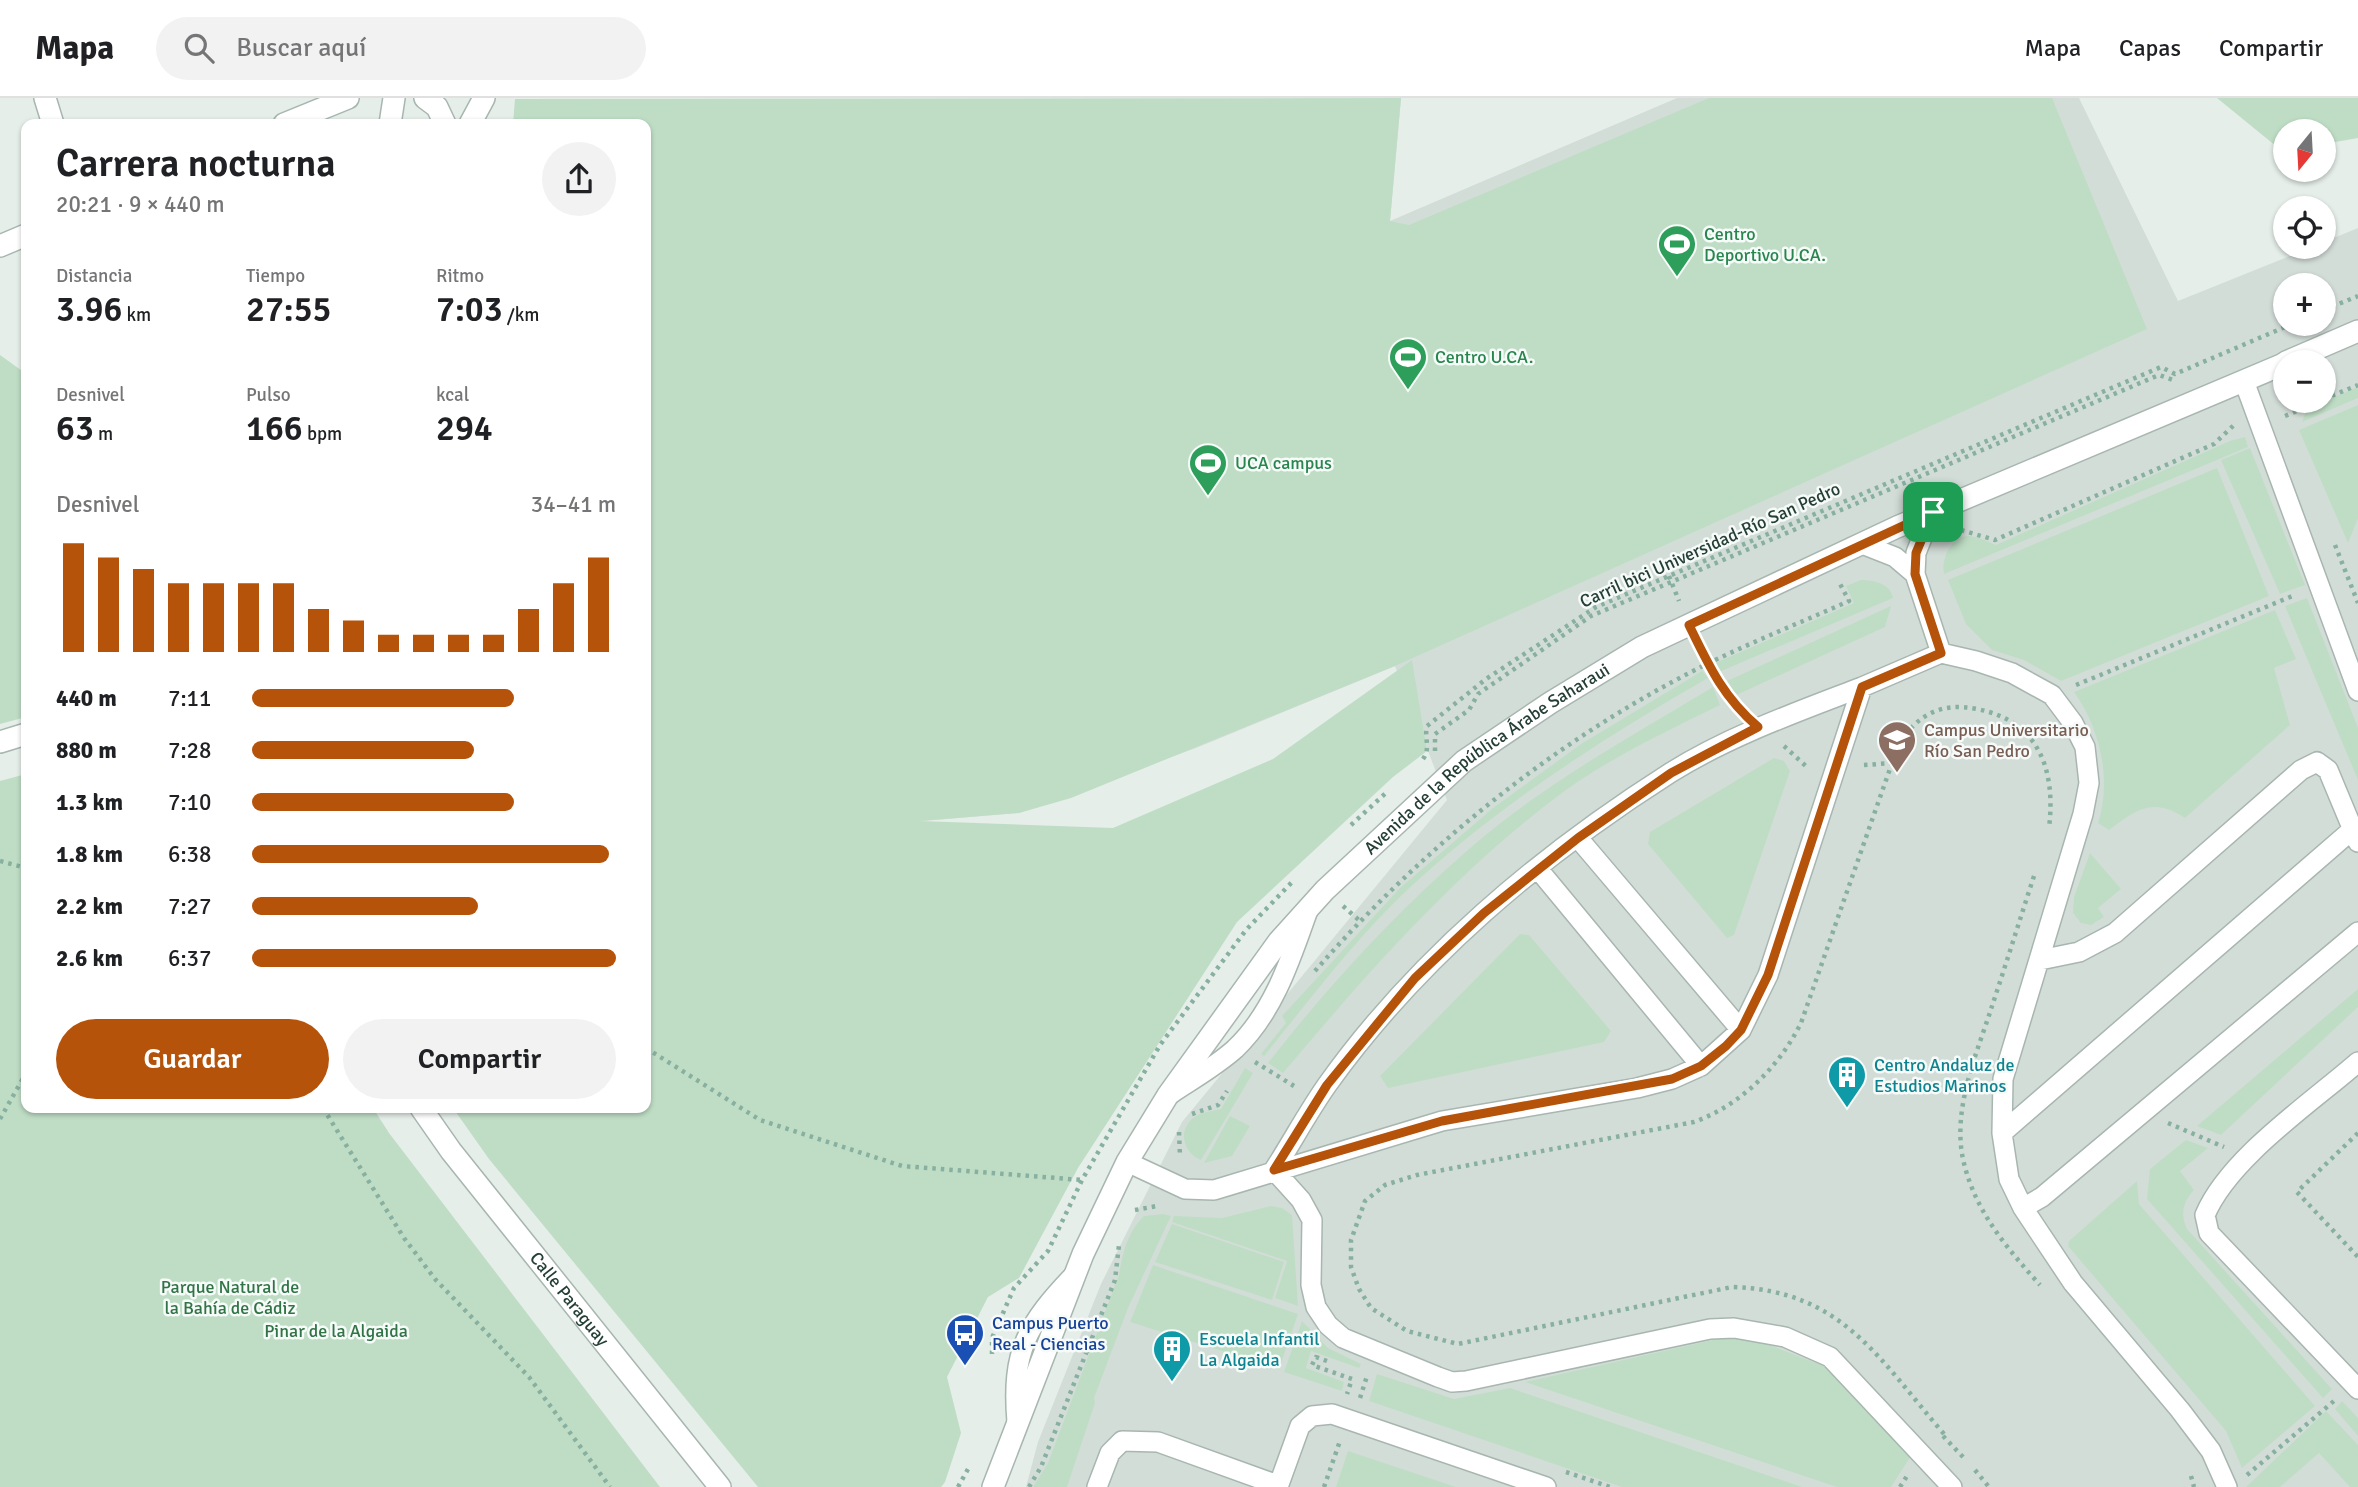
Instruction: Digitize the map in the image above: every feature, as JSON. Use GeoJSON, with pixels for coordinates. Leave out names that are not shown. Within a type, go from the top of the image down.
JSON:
{"type":"FeatureCollection","features":[{"type":"Feature","properties":{"kind":"street"},"geometry":{"type":"LineString","coordinates":[[44,98],[51,119]]}},
{"type":"Feature","properties":{"kind":"street"},"geometry":{"type":"LineString","coordinates":[[296,119],[348,98]]}},
{"type":"Feature","properties":{"kind":"street"},"geometry":{"type":"LineString","coordinates":[[391,119],[394,98]]}},
{"type":"Feature","properties":{"kind":"street"},"geometry":{"type":"LineString","coordinates":[[425,98],[437,107],[443,119]]}},
{"type":"Feature","properties":{"kind":"street"},"geometry":{"type":"LineString","coordinates":[[473,119],[484,98]]}},
{"type":"Feature","properties":{"kind":"street"},"geometry":{"type":"LineString","coordinates":[[0,246],[21,237]]}},
{"type":"Feature","properties":{"kind":"street","name":"Avenida de la República Árabe Saharaui"},"geometry":{"type":"LineString","coordinates":[[2314,350],[2358,331]]}},
{"type":"Feature","properties":{"kind":"street","name":"Avenida de la República Árabe Saharaui"},"geometry":{"type":"LineString","coordinates":[[993,1487],[1076,1273],[1127,1162],[1168,1095],[1279,941],[1464,761],[1630,654],[1689,625],[1933,512],[2273,368]]}},
{"type":"Feature","properties":{"kind":"street"},"geometry":{"type":"LineString","coordinates":[[0,742],[21,736]]}},
{"type":"Feature","properties":{"kind":"street","name":"Calle Paraguay"},"geometry":{"type":"LineString","coordinates":[[425,1113],[720,1487]]}},
{"type":"Feature","properties":{"kind":"lane"},"geometry":{"type":"LineString","coordinates":[[2244,381],[2358,691]]}},
{"type":"Feature","properties":{"kind":"lane"},"geometry":{"type":"LineString","coordinates":[[1933,512],[1916,553],[1915,574],[1941,653]]}},
{"type":"Feature","properties":{"kind":"lane"},"geometry":{"type":"LineString","coordinates":[[1862,544],[1895,557],[1915,574]]}},
{"type":"Feature","properties":{"kind":"lane"},"geometry":{"type":"LineString","coordinates":[[1274,1170],[1327,1085],[1415,978],[1484,913],[1538,869],[1671,773],[1758,727],[1941,653],[2012,673],[2052,695],[2073,723],[2085,747],[2089,783],[2083,814],[2003,1079],[2002,1133],[2009,1179],[2023,1208],[2073,1283],[2211,1451],[2233,1485]]}},
{"type":"Feature","properties":{"kind":"lane"},"geometry":{"type":"LineString","coordinates":[[1127,1162],[1185,1189],[1214,1190],[1442,1121],[1637,1088],[1672,1079],[1701,1066],[1741,1030],[1768,975],[1862,687]]}},
{"type":"Feature","properties":{"kind":"lane"},"geometry":{"type":"LineString","coordinates":[[2002,1133],[2355,836],[2328,770],[2317,762],[2301,770],[2115,933],[2079,953],[2040,960]]}},
{"type":"Feature","properties":{"kind":"lane"},"geometry":{"type":"LineString","coordinates":[[1578,838],[1741,1030]]}},
{"type":"Feature","properties":{"kind":"lane"},"geometry":{"type":"LineString","coordinates":[[1538,869],[1701,1066]]}},
{"type":"Feature","properties":{"kind":"lane"},"geometry":{"type":"LineString","coordinates":[[1168,1095],[1235,1049],[1256,1024],[1283,978],[1309,909]]}},
{"type":"Feature","properties":{"kind":"lane"},"geometry":{"type":"LineString","coordinates":[[2023,1208],[2042,1198],[2358,932]]}},
{"type":"Feature","properties":{"kind":"lane"},"geometry":{"type":"LineString","coordinates":[[2356,1387],[2209,1233],[2205,1214],[2210,1202],[2247,1157],[2358,1062]]}},
{"type":"Feature","properties":{"kind":"lane"},"geometry":{"type":"LineString","coordinates":[[1274,1170],[1301,1200],[1312,1220],[1311,1285],[1316,1307],[1343,1339],[1452,1382],[1710,1329],[1734,1328],[1785,1337],[1830,1357],[1952,1487]]}},
{"type":"Feature","properties":{"kind":"lane"},"geometry":{"type":"LineString","coordinates":[[1097,1487],[1110,1453],[1122,1441],[1158,1442],[1272,1483],[1276,1487],[1300,1426],[1312,1416],[1332,1414],[1546,1487]]}},
{"type":"Feature","properties":{"kind":"path"},"geometry":{"type":"LineString","coordinates":[[2336,305],[2358,296]]}},
{"type":"Feature","properties":{"kind":"path","name":"Carril bici Universidad-Río San Pedro"},"geometry":{"type":"LineString","coordinates":[[1421,762],[1428,745],[1425,735],[1427,726],[1486,680],[1596,607],[2161,367],[2175,374],[2273,332]]}},
{"type":"Feature","properties":{"kind":"path"},"geometry":{"type":"LineString","coordinates":[[1671,583],[2159,375],[2178,382]]}},
{"type":"Feature","properties":{"kind":"path"},"geometry":{"type":"LineString","coordinates":[[2336,394],[2358,385]]}},
{"type":"Feature","properties":{"kind":"path"},"geometry":{"type":"LineString","coordinates":[[1952,527],[1995,540],[2214,444],[2231,427],[2257,416],[2281,408],[2289,429]]}},
{"type":"Feature","properties":{"kind":"path"},"geometry":{"type":"LineString","coordinates":[[2285,416],[2292,413]]}},
{"type":"Feature","properties":{"kind":"path"},"geometry":{"type":"LineString","coordinates":[[2333,539],[2358,603]]}},
{"type":"Feature","properties":{"kind":"path"},"geometry":{"type":"LineString","coordinates":[[1669,576],[1689,625],[1716,678],[1734,706],[1776,744],[1795,754],[1810,771],[1837,768]]}},
{"type":"Feature","properties":{"kind":"path"},"geometry":{"type":"LineString","coordinates":[[2052,695],[2318,586]]}},
{"type":"Feature","properties":{"kind":"path"},"geometry":{"type":"LineString","coordinates":[[1944,1434],[1855,1331],[1827,1311],[1786,1294],[1761,1288],[1732,1287],[1458,1344],[1407,1331],[1371,1308],[1359,1289],[1351,1267],[1351,1240],[1365,1200],[1385,1185],[1417,1175],[1694,1122],[1716,1114],[1739,1099],[1776,1062],[1801,1023],[1899,743],[1911,726],[1928,712],[1963,706],[2003,715],[2018,723],[2038,751],[2050,784],[2052,805],[2045,841]]}},
{"type":"Feature","properties":{"kind":"path"},"geometry":{"type":"LineString","coordinates":[[1350,826],[1394,785]]}},
{"type":"Feature","properties":{"kind":"path"},"geometry":{"type":"LineString","coordinates":[[0,861],[21,867]]}},
{"type":"Feature","properties":{"kind":"path"},"geometry":{"type":"LineString","coordinates":[[2037,867],[1969,1079],[1961,1128],[1963,1157],[1986,1217],[2002,1242],[2046,1292]]}},
{"type":"Feature","properties":{"kind":"path"},"geometry":{"type":"LineString","coordinates":[[992,1363],[992,1338],[1014,1288],[1048,1251],[1082,1180],[1160,1045],[1245,930],[1296,877]]}},
{"type":"Feature","properties":{"kind":"path"},"geometry":{"type":"LineString","coordinates":[[651,1051],[760,1120],[902,1166],[1082,1180]]}},
{"type":"Feature","properties":{"kind":"path"},"geometry":{"type":"LineString","coordinates":[[1248,1058],[1293,1087],[1297,1082]]}},
{"type":"Feature","properties":{"kind":"path"},"geometry":{"type":"LineString","coordinates":[[0,1119],[21,1082]]}},
{"type":"Feature","properties":{"kind":"path"},"geometry":{"type":"LineString","coordinates":[[2143,1112],[2247,1157]]}},
{"type":"Feature","properties":{"kind":"path"},"geometry":{"type":"LineString","coordinates":[[326,1113],[404,1238],[435,1279],[529,1377],[610,1487]]}},
{"type":"Feature","properties":{"kind":"path"},"geometry":{"type":"LineString","coordinates":[[2358,1133],[2297,1192],[2358,1256]]}},
{"type":"Feature","properties":{"kind":"path"},"geometry":{"type":"LineString","coordinates":[[1128,1215],[1138,1207],[1157,1206]]}},
{"type":"Feature","properties":{"kind":"path"},"geometry":{"type":"LineString","coordinates":[[1028,1487],[1041,1467],[1115,1280],[1119,1236]]}},
{"type":"Feature","properties":{"kind":"path"},"geometry":{"type":"LineString","coordinates":[[1328,1362],[1316,1357],[1312,1366],[1352,1380],[1346,1397],[1358,1402],[1367,1376],[1354,1371]]}},
{"type":"Feature","properties":{"kind":"path"},"geometry":{"type":"LineString","coordinates":[[2233,1485],[2356,1387]]}},
{"type":"Feature","properties":{"kind":"path"},"geometry":{"type":"LineString","coordinates":[[1324,1487],[1342,1434]]}},
{"type":"Feature","properties":{"kind":"path"},"geometry":{"type":"LineString","coordinates":[[958,1487],[971,1464]]}},
{"type":"Feature","properties":{"kind":"path"},"geometry":{"type":"LineString","coordinates":[[2190,1468],[2194,1487]]}},
{"type":"Feature","properties":{"kind":"shaded area","name":"Campus Universitario Río San Pedro"},"geometry":{"type":"Polygon","coordinates":[[[1401,98],[1390,221],[1677,98],[2079,98],[2178,301],[2282,259],[2336,259],[2336,237],[2358,228],[2358,1487],[1026,1487],[1038,1442],[1101,1284],[1182,1122],[1447,800],[1395,666],[1196,748],[1019,813],[911,822],[651,229],[651,217],[1401,98]]]}},
{"type":"Feature","properties":{"kind":"green space","name":"UCA campus"},"geometry":{"type":"Polygon","coordinates":[[[1401,98],[1390,221],[1409,225],[1709,98],[2052,98],[2147,329],[1395,666],[1071,798],[1019,813],[920,821],[1113,828],[1273,759],[1412,660],[1427,751],[1393,777],[1237,922],[1078,1168],[1019,1278],[988,1297],[947,1377],[961,1433],[945,1482],[941,1487],[758,1487],[489,1159],[457,1113],[651,1113],[651,119],[513,119],[515,99],[1401,98]]]}},
{"type":"Feature","properties":{"kind":"green space"},"geometry":{"type":"Polygon","coordinates":[[[2217,98],[2358,98],[2358,138],[2336,142],[2336,119],[2273,119],[2273,144],[2217,98]]]}},
{"type":"Feature","properties":{"kind":"green space"},"geometry":{"type":"Polygon","coordinates":[[[0,355],[21,370],[21,718],[0,724],[0,355]]]}},
{"type":"Feature","properties":{"kind":"green space"},"geometry":{"type":"Polygon","coordinates":[[[2358,387],[2358,398],[2336,407],[2336,396],[2358,387]]]}},
{"type":"Feature","properties":{"kind":"green space"},"geometry":{"type":"Polygon","coordinates":[[[2358,405],[2358,518],[2348,543],[2299,430],[2358,405]]]}},
{"type":"Feature","properties":{"kind":"green space"},"geometry":{"type":"Polygon","coordinates":[[[2305,413],[2323,413],[2302,422],[2305,413]]]}},
{"type":"Feature","properties":{"kind":"green space"},"geometry":{"type":"Polygon","coordinates":[[[2245,437],[2248,447],[1944,574],[1944,562],[1949,549],[1963,537],[1975,537],[1996,545],[2230,441],[2245,437]]]}},
{"type":"Feature","properties":{"kind":"green space"},"geometry":{"type":"Polygon","coordinates":[[[2250,448],[2305,585],[2280,594],[2221,460],[2250,448]]]}},
{"type":"Feature","properties":{"kind":"green space"},"geometry":{"type":"Polygon","coordinates":[[[2217,468],[2269,596],[2061,681],[2024,660],[1992,650],[1966,624],[1948,580],[2217,468]]]}},
{"type":"Feature","properties":{"kind":"green space"},"geometry":{"type":"Polygon","coordinates":[[[1861,580],[1885,586],[1893,598],[1719,672],[1713,664],[1854,603],[1846,586],[1861,580]]]}},
{"type":"Feature","properties":{"kind":"green space"},"geometry":{"type":"Polygon","coordinates":[[[2307,598],[2358,728],[2358,780],[2285,606],[2307,598]]]}},
{"type":"Feature","properties":{"kind":"green space"},"geometry":{"type":"Polygon","coordinates":[[[1891,606],[1885,627],[1732,697],[1725,682],[1891,606]]]}},
{"type":"Feature","properties":{"kind":"green space"},"geometry":{"type":"Polygon","coordinates":[[[2275,610],[2296,659],[2274,668],[2290,725],[2185,818],[2164,808],[2154,807],[2137,811],[2109,830],[2098,823],[2104,789],[2101,755],[2091,722],[2074,692],[2275,610]]]}},
{"type":"Feature","properties":{"kind":"green space"},"geometry":{"type":"Polygon","coordinates":[[[1702,671],[1708,678],[1549,777],[1438,863],[1366,932],[1264,1056],[1261,1054],[1286,1023],[1282,1016],[1400,888],[1493,808],[1581,744],[1702,671]]]}},
{"type":"Feature","properties":{"kind":"green space"},"geometry":{"type":"Polygon","coordinates":[[[1713,687],[1720,705],[1590,774],[1513,832],[1409,930],[1283,1073],[1268,1063],[1363,951],[1469,849],[1556,783],[1713,687]]]}},
{"type":"Feature","properties":{"kind":"green space"},"geometry":{"type":"Polygon","coordinates":[[[1774,758],[1784,761],[1790,771],[1734,935],[1727,938],[1648,844],[1650,832],[1774,758]]]}},
{"type":"Feature","properties":{"kind":"green space","name":"Pinar de la Algaida"},"geometry":{"type":"Polygon","coordinates":[[[21,775],[21,1113],[376,1113],[660,1487],[0,1487],[0,781],[21,775]]]}},
{"type":"Feature","properties":{"kind":"green space"},"geometry":{"type":"Polygon","coordinates":[[[2090,853],[2121,889],[2098,908],[2104,917],[2091,925],[2081,923],[2073,913],[2074,897],[2090,853]]]}},
{"type":"Feature","properties":{"kind":"green space"},"geometry":{"type":"Polygon","coordinates":[[[1520,934],[1529,935],[1611,1031],[1604,1042],[1388,1088],[1380,1076],[1520,934]]]}},
{"type":"Feature","properties":{"kind":"green space"},"geometry":{"type":"Polygon","coordinates":[[[2358,989],[2358,1007],[2221,1135],[2197,1126],[2358,989]]]}},
{"type":"Feature","properties":{"kind":"green space"},"geometry":{"type":"Polygon","coordinates":[[[1245,1068],[1253,1073],[1201,1160],[1195,1157],[1185,1142],[1185,1129],[1196,1116],[1221,1109],[1245,1068]]]}},
{"type":"Feature","properties":{"kind":"green space"},"geometry":{"type":"Polygon","coordinates":[[[1230,1116],[1250,1126],[1232,1156],[1204,1163],[1230,1116]]]}},
{"type":"Feature","properties":{"kind":"green space"},"geometry":{"type":"Polygon","coordinates":[[[2186,1140],[2208,1148],[2180,1171],[2194,1190],[2184,1208],[2187,1229],[2332,1389],[2323,1398],[2147,1199],[2150,1169],[2186,1140]]]}},
{"type":"Feature","properties":{"kind":"green space"},"geometry":{"type":"Polygon","coordinates":[[[2137,1181],[2139,1204],[2315,1406],[2242,1468],[2226,1431],[2068,1246],[2069,1241],[2137,1181]]]}},
{"type":"Feature","properties":{"kind":"green space"},"geometry":{"type":"Polygon","coordinates":[[[1271,1206],[1282,1208],[1292,1215],[1298,1306],[1275,1298],[1287,1261],[1172,1222],[1174,1216],[1222,1218],[1271,1206]]]}},
{"type":"Feature","properties":{"kind":"green space"},"geometry":{"type":"Polygon","coordinates":[[[1144,1216],[1171,1216],[1128,1308],[1094,1398],[1095,1403],[1067,1487],[1033,1487],[1048,1463],[1119,1275],[1130,1236],[1144,1216]]]}},
{"type":"Feature","properties":{"kind":"green space"},"geometry":{"type":"Polygon","coordinates":[[[1172,1224],[1284,1262],[1272,1300],[1155,1262],[1172,1224]]]}},
{"type":"Feature","properties":{"kind":"green space"},"geometry":{"type":"Polygon","coordinates":[[[1153,1265],[1298,1314],[1279,1369],[1130,1322],[1153,1265]]]}},
{"type":"Feature","properties":{"kind":"green space"},"geometry":{"type":"Polygon","coordinates":[[[1302,1321],[1328,1348],[1361,1364],[1359,1368],[1311,1351],[1306,1368],[1344,1382],[1342,1391],[1284,1372],[1302,1321]]]}},
{"type":"Feature","properties":{"kind":"green space"},"geometry":{"type":"Polygon","coordinates":[[[1722,1338],[1762,1342],[1826,1367],[1911,1456],[1891,1487],[1837,1487],[1525,1382],[1722,1338]]]}},
{"type":"Feature","properties":{"kind":"green space"},"geometry":{"type":"Polygon","coordinates":[[[1377,1374],[1454,1399],[1510,1388],[1802,1487],[1622,1487],[1369,1401],[1377,1374]]]}},
{"type":"Feature","properties":{"kind":"green space"},"geometry":{"type":"Polygon","coordinates":[[[2342,1401],[2358,1418],[2358,1436],[2335,1409],[2342,1401]]]}},
{"type":"Feature","properties":{"kind":"green space"},"geometry":{"type":"Polygon","coordinates":[[[2326,1411],[2358,1445],[2358,1487],[2350,1487],[2319,1453],[2280,1487],[2246,1487],[2326,1411]]]}},
{"type":"Feature","properties":{"kind":"green space"},"geometry":{"type":"Polygon","coordinates":[[[1348,1451],[1456,1487],[1336,1487],[1348,1451]]]}},
{"type":"Feature","properties":{"kind":"place","name":"Centro Deportivo U.CA."},"geometry":{"type":"Point","coordinates":[1677,278]}},
{"type":"Feature","properties":{"kind":"place","name":"Centro U.CA."},"geometry":{"type":"Point","coordinates":[1408,391]}},
{"type":"Feature","properties":{"kind":"place","name":"UCA campus"},"geometry":{"type":"Point","coordinates":[1208,497]}},
{"type":"Feature","properties":{"kind":"place","name":"Campus Universitario Río San Pedro"},"geometry":{"type":"Point","coordinates":[1897,774]}},
{"type":"Feature","properties":{"kind":"place","name":"Centro Andaluz de Estudios Marinos"},"geometry":{"type":"Point","coordinates":[1847,1109]}},
{"type":"Feature","properties":{"kind":"place","name":"Campus Puerto Real - Ciencias"},"geometry":{"type":"Point","coordinates":[965,1367]}},
{"type":"Feature","properties":{"kind":"place","name":"Escuela Infantil La Algaida"},"geometry":{"type":"Point","coordinates":[1172,1383]}},
{"type":"Feature","properties":{"kind":"route"},"geometry":{"type":"LineString","coordinates":[[1933,512],[1916,553],[1915,574],[1941,653],[1862,687],[1768,975],[1741,1030],[1726,1046],[1701,1066],[1672,1079],[1637,1088],[1442,1121],[1274,1170],[1327,1085],[1415,978],[1484,913],[1578,838],[1671,773],[1758,727],[1734,706],[1716,678],[1689,625],[1933,512]]}},
{"type":"Feature","properties":{"kind":"park label","name":"Parque Natural de la Bahía de Cádiz"},"geometry":{"type":"Point","coordinates":[230,1297]}}]}
